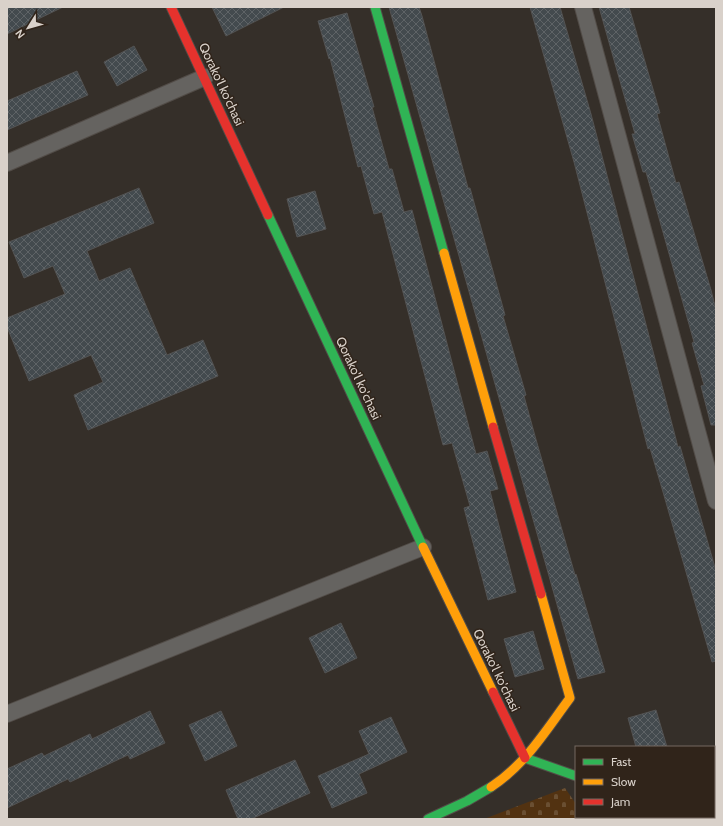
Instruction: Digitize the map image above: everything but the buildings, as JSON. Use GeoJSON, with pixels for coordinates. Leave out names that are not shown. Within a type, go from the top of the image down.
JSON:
{"type":"FeatureCollection","features":[{"type":"Feature","properties":{"kind":"street","name":"Qorako'l ko'chasi"},"geometry":{"type":"LineString","coordinates":[[171,7],[424,547],[525,758]]}},
{"type":"Feature","properties":{"kind":"street"},"geometry":{"type":"LineString","coordinates":[[375,7],[570,698],[525,758],[496,783],[454,809],[428,819]]}},
{"type":"Feature","properties":{"kind":"street"},"geometry":{"type":"LineString","coordinates":[[583,7],[716,501]]}},
{"type":"Feature","properties":{"kind":"street"},"geometry":{"type":"LineString","coordinates":[[7,163],[204,77]]}},
{"type":"Feature","properties":{"kind":"street"},"geometry":{"type":"LineString","coordinates":[[7,714],[424,547]]}},
{"type":"Feature","properties":{"kind":"street"},"geometry":{"type":"LineString","coordinates":[[525,758],[575,776]]}},
{"type":"Feature","properties":{"kind":"green space"},"geometry":{"type":"Polygon","coordinates":[[[565,788],[575,803],[575,818],[586,819],[484,819],[565,788]]]}},
{"type":"Feature","properties":{"kind":"traffic: fast"},"geometry":{"type":"LineString","coordinates":[[375,7],[444,253]]}},
{"type":"Feature","properties":{"kind":"traffic: fast"},"geometry":{"type":"LineString","coordinates":[[268,215],[423,547]]}},
{"type":"Feature","properties":{"kind":"traffic: fast"},"geometry":{"type":"LineString","coordinates":[[525,758],[575,776]]}},
{"type":"Feature","properties":{"kind":"traffic: fast"},"geometry":{"type":"LineString","coordinates":[[428,819],[467,801],[491,787]]}},
{"type":"Feature","properties":{"kind":"traffic: slow"},"geometry":{"type":"LineString","coordinates":[[444,253],[493,427]]}},
{"type":"Feature","properties":{"kind":"traffic: slow"},"geometry":{"type":"LineString","coordinates":[[423,547],[493,692]]}},
{"type":"Feature","properties":{"kind":"traffic: slow"},"geometry":{"type":"LineString","coordinates":[[491,787],[515,768],[535,746],[570,698],[541,594]]}},
{"type":"Feature","properties":{"kind":"traffic: jam"},"geometry":{"type":"LineString","coordinates":[[171,7],[268,215]]}},
{"type":"Feature","properties":{"kind":"traffic: jam"},"geometry":{"type":"LineString","coordinates":[[493,427],[541,594]]}},
{"type":"Feature","properties":{"kind":"traffic: jam"},"geometry":{"type":"LineString","coordinates":[[493,692],[525,758]]}}]}
